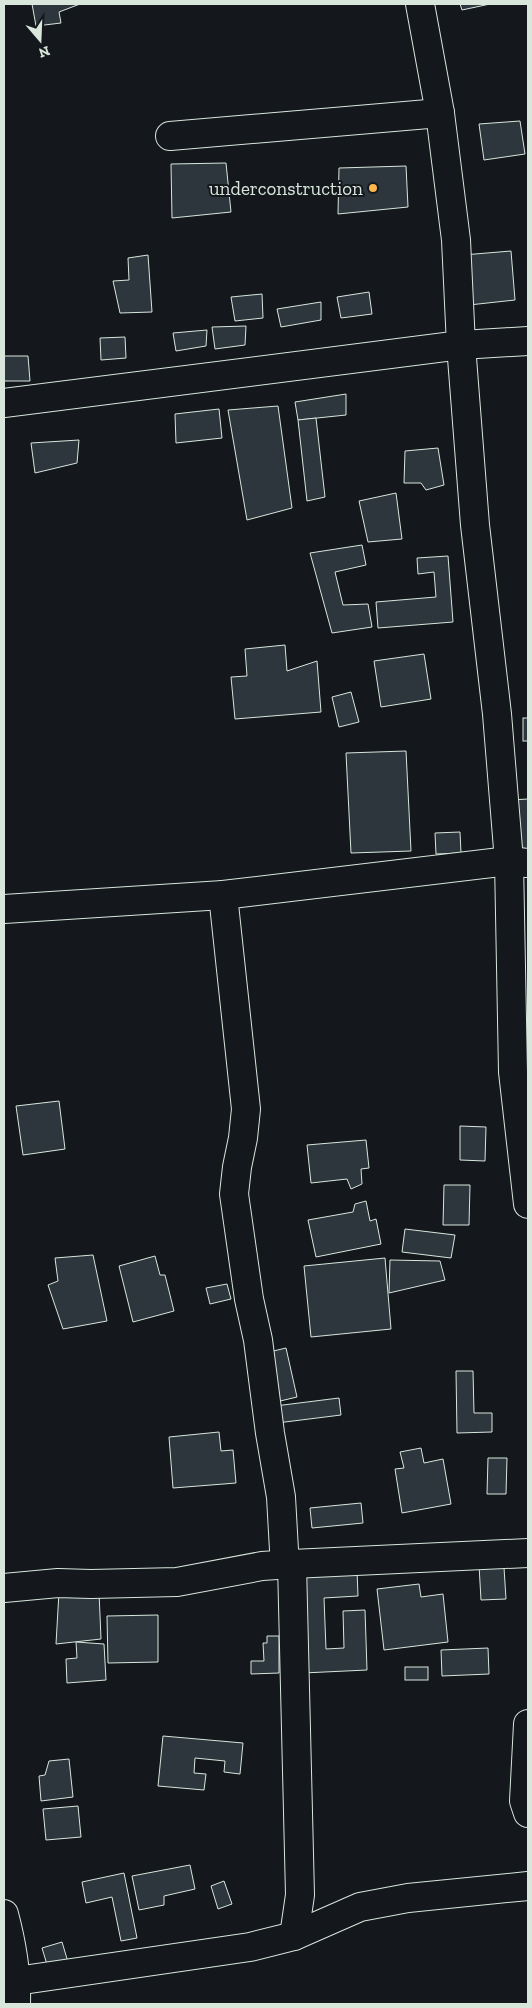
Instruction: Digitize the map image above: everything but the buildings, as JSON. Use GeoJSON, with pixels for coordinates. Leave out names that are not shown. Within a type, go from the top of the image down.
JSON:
{"type":"FeatureCollection","features":[{"type":"Feature","properties":{"kind":"street"},"geometry":{"type":"LineString","coordinates":[[420,4],[440,113],[456,240],[461,345],[475,525],[497,714],[519,862],[513,1072],[528,1204]]}},
{"type":"Feature","properties":{"kind":"street"},"geometry":{"type":"LineString","coordinates":[[170,136],[440,113]]}},
{"type":"Feature","properties":{"kind":"street"},"geometry":{"type":"LineString","coordinates":[[4,403],[461,345],[528,341]]}},
{"type":"Feature","properties":{"kind":"street"},"geometry":{"type":"LineString","coordinates":[[4,909],[222,895],[519,862]]}},
{"type":"Feature","properties":{"kind":"street"},"geometry":{"type":"LineString","coordinates":[[222,895],[246,1108],[234,1194],[281,1497],[284,1550],[290,1564],[300,1895],[294,1936]]}},
{"type":"Feature","properties":{"kind":"street"},"geometry":{"type":"LineString","coordinates":[[4,1588],[58,1583],[176,1582],[262,1566],[528,1553]]}},
{"type":"Feature","properties":{"kind":"street"},"geometry":{"type":"LineString","coordinates":[[528,1724],[524,1801],[528,1813]]}},
{"type":"Feature","properties":{"kind":"street"},"geometry":{"type":"LineString","coordinates":[[4,1914],[10,1936],[16,1993],[294,1936],[360,1906],[408,1898],[528,1886]]}},
{"type":"Feature","properties":{"kind":"place","name":"underconstruction"},"geometry":{"type":"Point","coordinates":[373,188]}}]}
